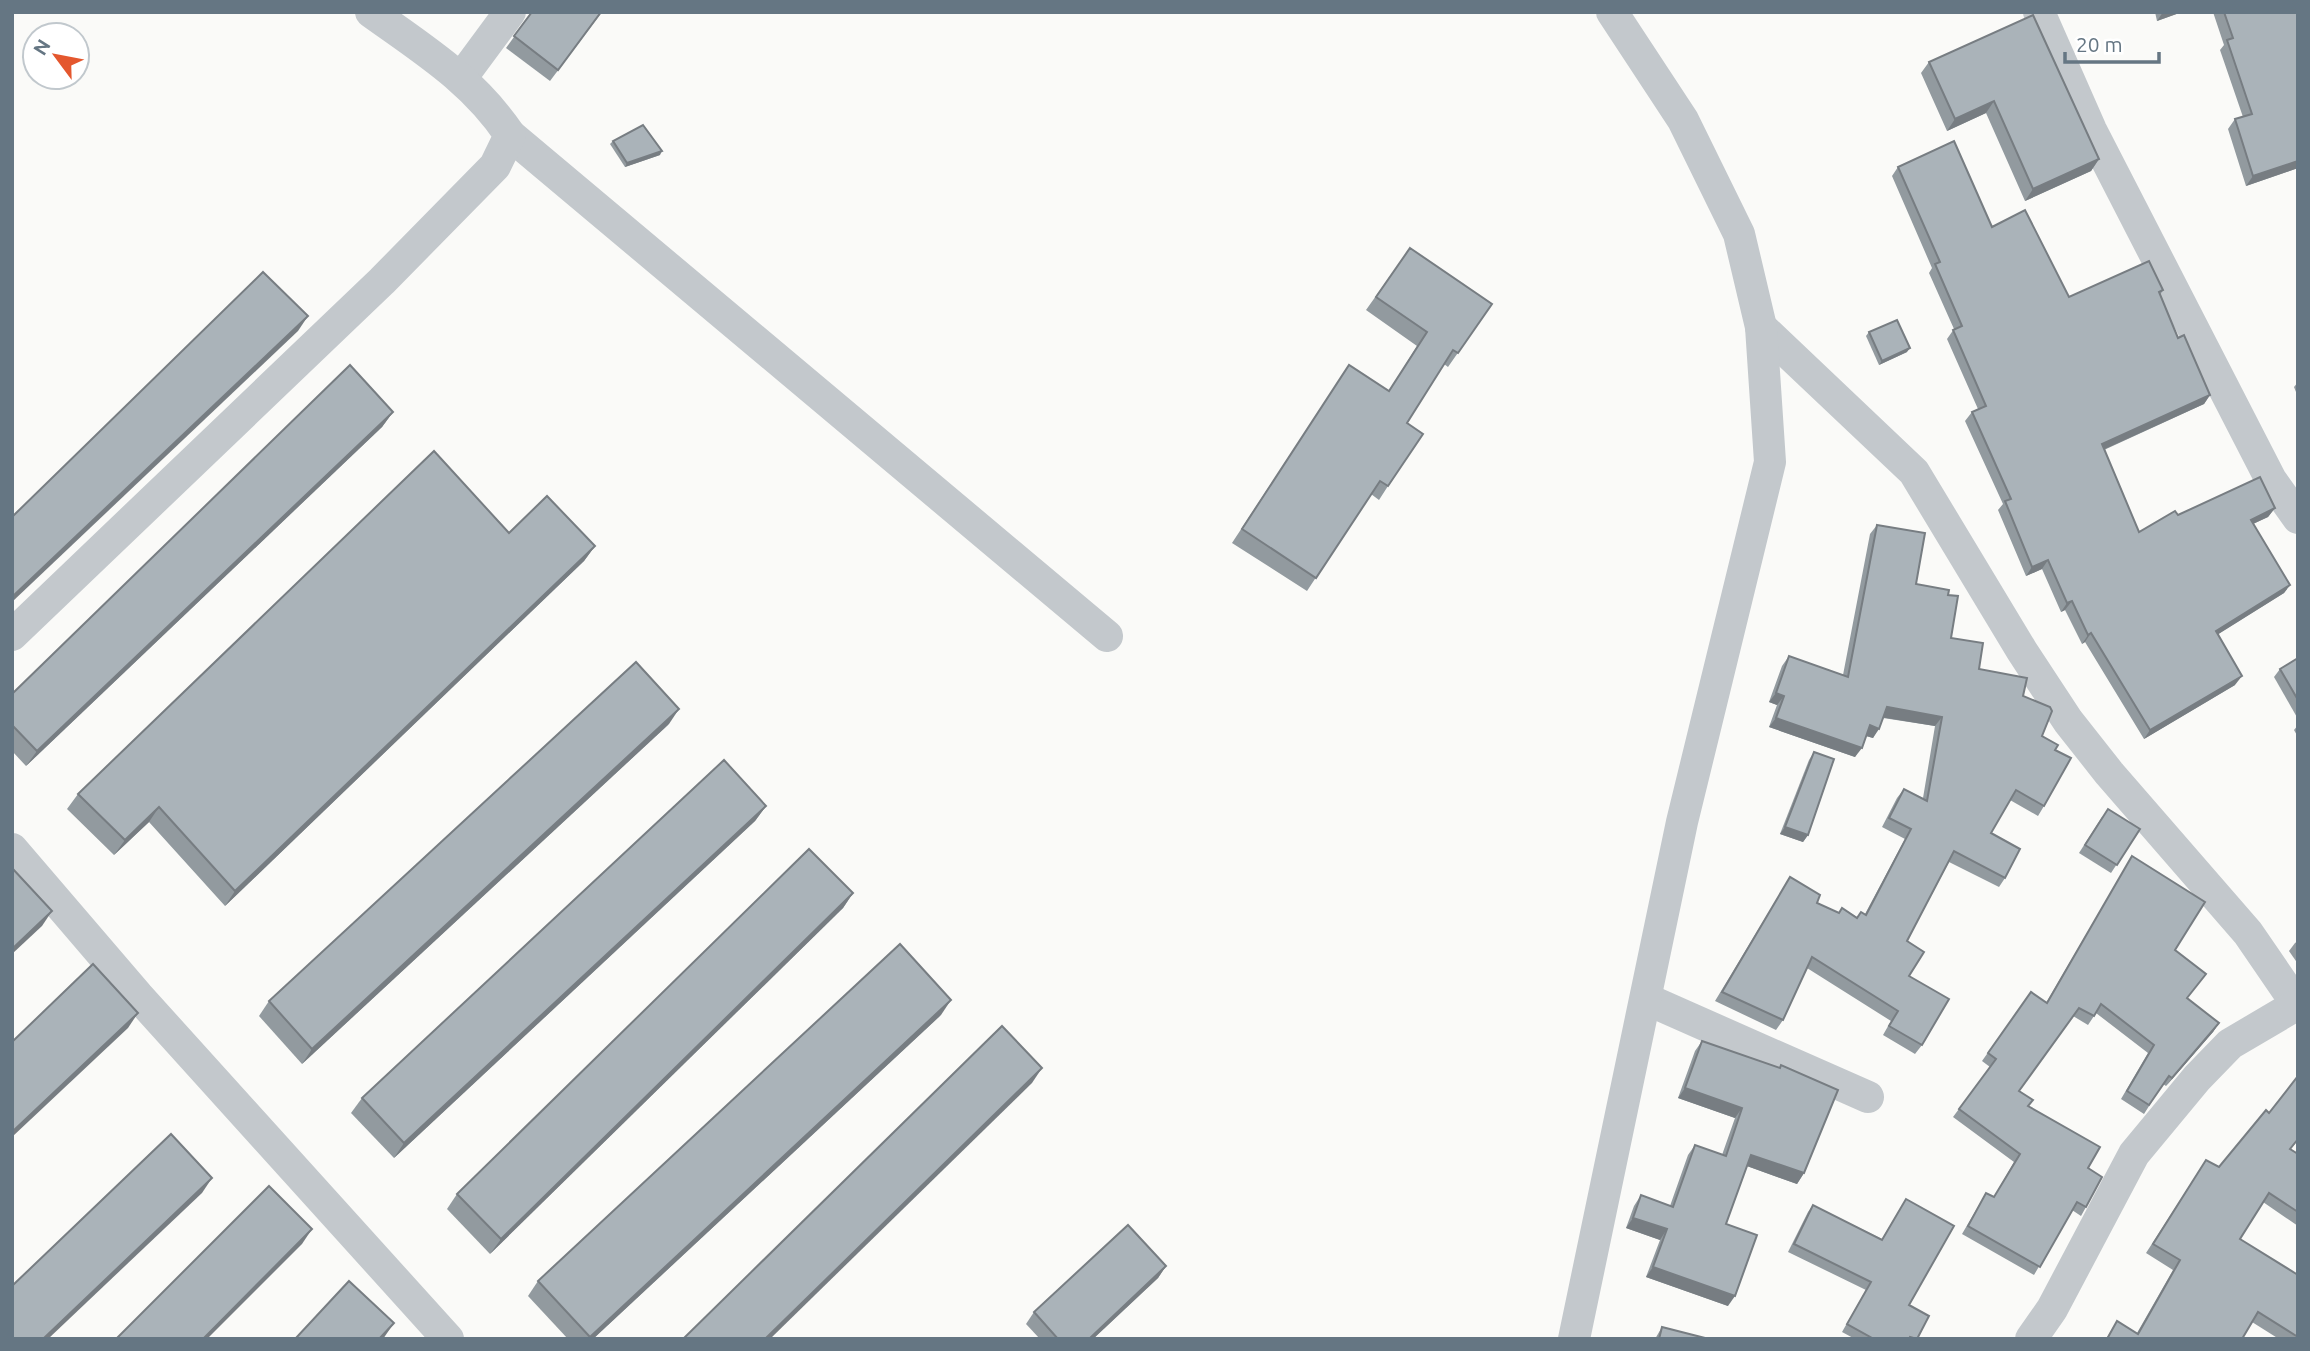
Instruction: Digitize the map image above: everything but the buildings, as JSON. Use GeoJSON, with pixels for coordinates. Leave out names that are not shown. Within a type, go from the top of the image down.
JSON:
{"type":"FeatureCollection","features":[{"type":"Feature","properties":{"kind":"street"},"geometry":{"type":"LineString","coordinates":[[371,12],[462,77],[510,135],[1107,636]]}},
{"type":"Feature","properties":{"kind":"street"},"geometry":{"type":"LineString","coordinates":[[462,77],[510,12]]}},
{"type":"Feature","properties":{"kind":"street"},"geometry":{"type":"LineString","coordinates":[[1574,1339],[1682,822],[1770,462],[1761,327],[1739,234],[1683,120],[1612,12]]}},
{"type":"Feature","properties":{"kind":"street"},"geometry":{"type":"LineString","coordinates":[[2039,12],[2091,130],[2271,480],[2298,518]]}},
{"type":"Feature","properties":{"kind":"street"},"geometry":{"type":"LineString","coordinates":[[12,635],[382,281],[495,166],[510,135]]}},
{"type":"Feature","properties":{"kind":"street"},"geometry":{"type":"LineString","coordinates":[[1761,327],[1914,472],[2021,651],[2068,721],[2109,773],[2248,933],[2297,1005],[2230,1044],[2197,1078],[2134,1154],[2052,1309],[2031,1339]]}},
{"type":"Feature","properties":{"kind":"street"},"geometry":{"type":"LineString","coordinates":[[12,849],[138,996],[448,1339]]}},
{"type":"Feature","properties":{"kind":"street"},"geometry":{"type":"LineString","coordinates":[[1646,999],[1868,1097]]}}]}
